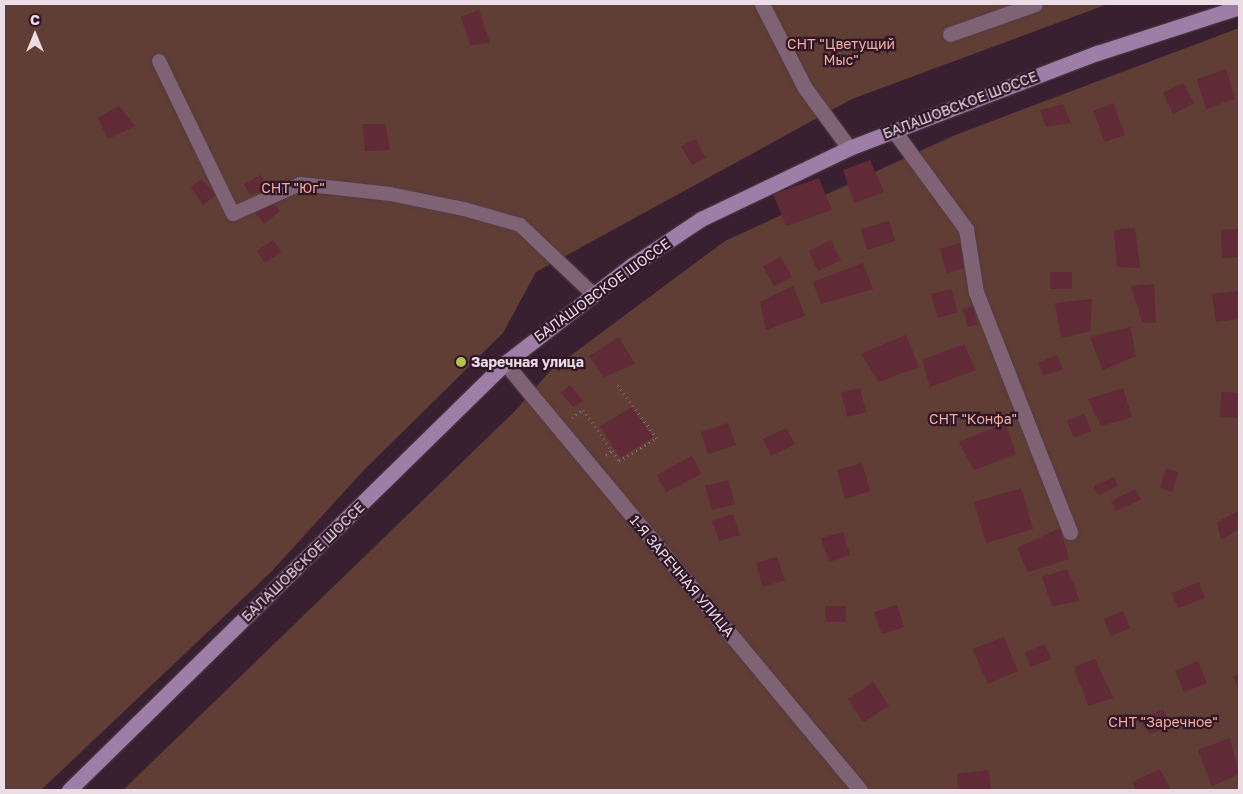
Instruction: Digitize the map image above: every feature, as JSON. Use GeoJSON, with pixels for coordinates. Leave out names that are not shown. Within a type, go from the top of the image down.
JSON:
{"type":"FeatureCollection","features":[{"type":"Feature","properties":{"kind":"main road","name":"БАЛАШОВСКОЕ ШОССЕ"},"geometry":{"type":"LineString","coordinates":[[69,790],[505,363],[592,294],[701,219],[849,148],[894,130],[1097,53],[1239,7]]}},
{"type":"Feature","properties":{"kind":"street"},"geometry":{"type":"LineString","coordinates":[[762,4],[805,88],[849,148]]}},
{"type":"Feature","properties":{"kind":"street"},"geometry":{"type":"LineString","coordinates":[[950,34],[1034,4]]}},
{"type":"Feature","properties":{"kind":"street"},"geometry":{"type":"LineString","coordinates":[[894,130],[966,228],[976,292],[1070,532]]}},
{"type":"Feature","properties":{"kind":"street","name":"1-Я ЗАРЕЧНАЯ УЛИЦА"},"geometry":{"type":"LineString","coordinates":[[505,363],[860,790]]}},
{"type":"Feature","properties":{"kind":"lane"},"geometry":{"type":"LineString","coordinates":[[159,61],[233,214],[300,184],[390,194],[464,209],[520,225],[550,248],[592,294]]}},
{"type":"Feature","properties":{"kind":"path"},"geometry":{"type":"LineString","coordinates":[[565,413],[570,420],[583,410],[619,461],[657,438],[618,385]]}},
{"type":"Feature","properties":{"kind":"path"},"geometry":{"type":"LineString","coordinates":[[598,462],[612,451]]}},
{"type":"Feature","properties":{"kind":"green space"},"geometry":{"type":"Polygon","coordinates":[[[4,4],[1108,4],[852,99],[536,272],[503,333],[364,470],[271,572],[41,790],[4,790],[4,4]]]}},
{"type":"Feature","properties":{"kind":"green space","name":"СНТ \"Конфа\""},"geometry":{"type":"Polygon","coordinates":[[[1239,28],[1239,790],[123,790],[514,412],[551,370],[725,241],[955,135],[1239,28]]]}},
{"type":"Feature","properties":{"kind":"building"},"geometry":{"type":"Polygon","coordinates":[[[479,10],[490,43],[470,45],[461,17],[479,10]]]}},
{"type":"Feature","properties":{"kind":"building"},"geometry":{"type":"Polygon","coordinates":[[[1226,69],[1235,99],[1206,109],[1197,79],[1226,69]]]}},
{"type":"Feature","properties":{"kind":"building"},"geometry":{"type":"Polygon","coordinates":[[[1183,83],[1194,103],[1173,114],[1163,93],[1183,83]]]}},
{"type":"Feature","properties":{"kind":"building"},"geometry":{"type":"Polygon","coordinates":[[[1113,103],[1125,135],[1105,142],[1093,111],[1113,103]]]}},
{"type":"Feature","properties":{"kind":"building"},"geometry":{"type":"Polygon","coordinates":[[[1063,104],[1071,123],[1046,127],[1040,110],[1063,104]]]}},
{"type":"Feature","properties":{"kind":"building"},"geometry":{"type":"Polygon","coordinates":[[[119,106],[135,126],[108,139],[98,118],[119,106]]]}},
{"type":"Feature","properties":{"kind":"building"},"geometry":{"type":"Polygon","coordinates":[[[363,124],[385,124],[390,150],[365,151],[363,124]]]}},
{"type":"Feature","properties":{"kind":"building"},"geometry":{"type":"Polygon","coordinates":[[[696,139],[706,158],[692,165],[681,146],[696,139]]]}},
{"type":"Feature","properties":{"kind":"building"},"geometry":{"type":"Polygon","coordinates":[[[870,160],[884,192],[854,203],[843,170],[870,160]]]}},
{"type":"Feature","properties":{"kind":"building"},"geometry":{"type":"Polygon","coordinates":[[[261,175],[268,189],[250,195],[244,184],[261,175]]]}},
{"type":"Feature","properties":{"kind":"building"},"geometry":{"type":"Polygon","coordinates":[[[819,178],[832,210],[786,226],[773,194],[819,178]]]}},
{"type":"Feature","properties":{"kind":"building"},"geometry":{"type":"Polygon","coordinates":[[[201,179],[216,195],[203,205],[191,187],[201,179]]]}},
{"type":"Feature","properties":{"kind":"building"},"geometry":{"type":"Polygon","coordinates":[[[272,201],[280,211],[264,224],[256,213],[272,201]]]}},
{"type":"Feature","properties":{"kind":"building"},"geometry":{"type":"Polygon","coordinates":[[[889,221],[895,241],[867,250],[861,229],[889,221]]]}},
{"type":"Feature","properties":{"kind":"building"},"geometry":{"type":"Polygon","coordinates":[[[1135,228],[1140,268],[1117,267],[1114,230],[1135,228]]]}},
{"type":"Feature","properties":{"kind":"building"},"geometry":{"type":"Polygon","coordinates":[[[1239,229],[1239,257],[1222,258],[1221,230],[1239,229]]]}},
{"type":"Feature","properties":{"kind":"building"},"geometry":{"type":"Polygon","coordinates":[[[273,240],[281,252],[265,263],[257,251],[273,240]]]}},
{"type":"Feature","properties":{"kind":"building"},"geometry":{"type":"Polygon","coordinates":[[[831,240],[841,260],[818,271],[809,251],[831,240]]]}},
{"type":"Feature","properties":{"kind":"building"},"geometry":{"type":"Polygon","coordinates":[[[960,243],[968,267],[947,273],[940,249],[960,243]]]}},
{"type":"Feature","properties":{"kind":"building"},"geometry":{"type":"Polygon","coordinates":[[[781,257],[792,277],[774,286],[763,266],[781,257]]]}},
{"type":"Feature","properties":{"kind":"building"},"geometry":{"type":"Polygon","coordinates":[[[863,263],[873,289],[821,304],[813,282],[863,263]]]}},
{"type":"Feature","properties":{"kind":"building"},"geometry":{"type":"Polygon","coordinates":[[[1050,272],[1072,272],[1072,289],[1050,289],[1050,272]]]}},
{"type":"Feature","properties":{"kind":"building"},"geometry":{"type":"Polygon","coordinates":[[[1154,284],[1156,323],[1142,322],[1131,286],[1154,284]]]}},
{"type":"Feature","properties":{"kind":"building"},"geometry":{"type":"Polygon","coordinates":[[[793,286],[805,316],[766,330],[760,302],[793,286]]]}},
{"type":"Feature","properties":{"kind":"building"},"geometry":{"type":"Polygon","coordinates":[[[951,289],[958,312],[938,318],[931,294],[951,289]]]}},
{"type":"Feature","properties":{"kind":"building"},"geometry":{"type":"Polygon","coordinates":[[[1239,291],[1239,319],[1216,322],[1212,294],[1239,291]]]}},
{"type":"Feature","properties":{"kind":"building"},"geometry":{"type":"Polygon","coordinates":[[[1092,299],[1090,331],[1061,338],[1055,303],[1092,299]]]}},
{"type":"Feature","properties":{"kind":"building"},"geometry":{"type":"Polygon","coordinates":[[[972,306],[978,324],[968,327],[963,309],[972,306]]]}},
{"type":"Feature","properties":{"kind":"building"},"geometry":{"type":"Polygon","coordinates":[[[1130,327],[1136,356],[1103,370],[1090,337],[1130,327]]]}},
{"type":"Feature","properties":{"kind":"building"},"geometry":{"type":"Polygon","coordinates":[[[906,335],[919,367],[879,382],[861,354],[906,335]]]}},
{"type":"Feature","properties":{"kind":"building"},"geometry":{"type":"Polygon","coordinates":[[[619,337],[635,364],[604,377],[589,356],[619,337]]]}},
{"type":"Feature","properties":{"kind":"building"},"geometry":{"type":"Polygon","coordinates":[[[964,344],[976,370],[930,387],[922,360],[964,344]]]}},
{"type":"Feature","properties":{"kind":"building"},"geometry":{"type":"Polygon","coordinates":[[[1057,355],[1063,369],[1044,376],[1038,363],[1057,355]]]}},
{"type":"Feature","properties":{"kind":"building"},"geometry":{"type":"Polygon","coordinates":[[[570,385],[583,401],[573,407],[561,393],[570,385]]]}},
{"type":"Feature","properties":{"kind":"building"},"geometry":{"type":"Polygon","coordinates":[[[860,388],[866,412],[847,417],[841,393],[860,388]]]}},
{"type":"Feature","properties":{"kind":"building"},"geometry":{"type":"Polygon","coordinates":[[[1123,388],[1132,417],[1101,426],[1088,399],[1123,388]]]}},
{"type":"Feature","properties":{"kind":"building"},"geometry":{"type":"Polygon","coordinates":[[[1221,392],[1239,393],[1239,418],[1220,417],[1221,392]]]}},
{"type":"Feature","properties":{"kind":"building"},"geometry":{"type":"Polygon","coordinates":[[[632,407],[653,437],[620,458],[600,426],[632,407]]]}},
{"type":"Feature","properties":{"kind":"building"},"geometry":{"type":"Polygon","coordinates":[[[1084,414],[1091,431],[1074,438],[1067,421],[1084,414]]]}},
{"type":"Feature","properties":{"kind":"building"},"geometry":{"type":"Polygon","coordinates":[[[728,423],[736,445],[708,454],[701,432],[728,423]]]}},
{"type":"Feature","properties":{"kind":"building"},"geometry":{"type":"Polygon","coordinates":[[[1005,423],[1016,454],[974,470],[959,442],[1005,423]]]}},
{"type":"Feature","properties":{"kind":"building"},"geometry":{"type":"Polygon","coordinates":[[[786,428],[795,444],[771,456],[763,439],[786,428]]]}},
{"type":"Feature","properties":{"kind":"building"},"geometry":{"type":"Polygon","coordinates":[[[692,456],[701,474],[666,492],[657,475],[692,456]]]}},
{"type":"Feature","properties":{"kind":"building"},"geometry":{"type":"Polygon","coordinates":[[[862,463],[870,491],[845,499],[837,470],[862,463]]]}},
{"type":"Feature","properties":{"kind":"building"},"geometry":{"type":"Polygon","coordinates":[[[1166,468],[1178,472],[1172,492],[1160,488],[1166,468]]]}},
{"type":"Feature","properties":{"kind":"building"},"geometry":{"type":"Polygon","coordinates":[[[1114,477],[1118,486],[1098,495],[1094,486],[1114,477]]]}},
{"type":"Feature","properties":{"kind":"building"},"geometry":{"type":"Polygon","coordinates":[[[728,480],[735,504],[712,510],[705,486],[728,480]]]}},
{"type":"Feature","properties":{"kind":"building"},"geometry":{"type":"Polygon","coordinates":[[[1021,488],[1033,529],[986,543],[974,502],[1021,488]]]}},
{"type":"Feature","properties":{"kind":"building"},"geometry":{"type":"Polygon","coordinates":[[[1135,489],[1141,499],[1116,511],[1111,501],[1135,489]]]}},
{"type":"Feature","properties":{"kind":"building"},"geometry":{"type":"Polygon","coordinates":[[[1239,511],[1239,529],[1221,540],[1217,522],[1239,511]]]}},
{"type":"Feature","properties":{"kind":"building"},"geometry":{"type":"Polygon","coordinates":[[[733,514],[740,535],[719,541],[712,521],[733,514]]]}},
{"type":"Feature","properties":{"kind":"building"},"geometry":{"type":"Polygon","coordinates":[[[1060,528],[1069,559],[1028,572],[1017,548],[1060,528]]]}},
{"type":"Feature","properties":{"kind":"building"},"geometry":{"type":"Polygon","coordinates":[[[843,532],[850,555],[829,562],[821,538],[843,532]]]}},
{"type":"Feature","properties":{"kind":"building"},"geometry":{"type":"Polygon","coordinates":[[[777,557],[785,580],[763,587],[756,563],[777,557]]]}},
{"type":"Feature","properties":{"kind":"building"},"geometry":{"type":"Polygon","coordinates":[[[1067,569],[1080,601],[1052,606],[1042,577],[1067,569]]]}},
{"type":"Feature","properties":{"kind":"building"},"geometry":{"type":"Polygon","coordinates":[[[1199,582],[1205,598],[1178,608],[1172,593],[1199,582]]]}},
{"type":"Feature","properties":{"kind":"building"},"geometry":{"type":"Polygon","coordinates":[[[897,605],[904,627],[882,634],[874,612],[897,605]]]}},
{"type":"Feature","properties":{"kind":"building"},"geometry":{"type":"Polygon","coordinates":[[[825,606],[846,606],[846,622],[825,622],[825,606]]]}},
{"type":"Feature","properties":{"kind":"building"},"geometry":{"type":"Polygon","coordinates":[[[1123,611],[1130,628],[1111,636],[1104,619],[1123,611]]]}},
{"type":"Feature","properties":{"kind":"building"},"geometry":{"type":"Polygon","coordinates":[[[1004,637],[1018,671],[988,684],[973,649],[1004,637]]]}},
{"type":"Feature","properties":{"kind":"building"},"geometry":{"type":"Polygon","coordinates":[[[1045,644],[1051,659],[1030,667],[1025,652],[1045,644]]]}},
{"type":"Feature","properties":{"kind":"building"},"geometry":{"type":"Polygon","coordinates":[[[1095,659],[1113,698],[1088,706],[1074,667],[1095,659]]]}},
{"type":"Feature","properties":{"kind":"building"},"geometry":{"type":"Polygon","coordinates":[[[1198,661],[1207,683],[1184,692],[1175,671],[1198,661]]]}},
{"type":"Feature","properties":{"kind":"building"},"geometry":{"type":"Polygon","coordinates":[[[1239,674],[1239,690],[1233,676],[1239,674]]]}},
{"type":"Feature","properties":{"kind":"building"},"geometry":{"type":"Polygon","coordinates":[[[873,682],[889,706],[863,722],[848,699],[873,682]]]}},
{"type":"Feature","properties":{"kind":"building"},"geometry":{"type":"Polygon","coordinates":[[[1163,709],[1171,726],[1149,734],[1140,721],[1163,709]]]}},
{"type":"Feature","properties":{"kind":"building"},"geometry":{"type":"Polygon","coordinates":[[[1230,738],[1239,774],[1212,786],[1198,750],[1230,738]]]}},
{"type":"Feature","properties":{"kind":"building"},"geometry":{"type":"Polygon","coordinates":[[[1160,769],[1171,790],[1136,790],[1132,782],[1160,769]]]}},
{"type":"Feature","properties":{"kind":"building"},"geometry":{"type":"Polygon","coordinates":[[[989,770],[991,790],[958,790],[957,774],[989,770]]]}},
{"type":"Feature","properties":{"kind":"place","name":"Заречная улица"},"geometry":{"type":"Point","coordinates":[461,362]}},
{"type":"Feature","properties":{"kind":"park label","name":"СНТ \"Цветущий Мыс\""},"geometry":{"type":"Point","coordinates":[841,52]}},
{"type":"Feature","properties":{"kind":"park label","name":"СНТ \"Юг\""},"geometry":{"type":"Point","coordinates":[293,188]}},
{"type":"Feature","properties":{"kind":"park label","name":"СНТ \"Заречное\""},"geometry":{"type":"Point","coordinates":[1163,722]}}]}
